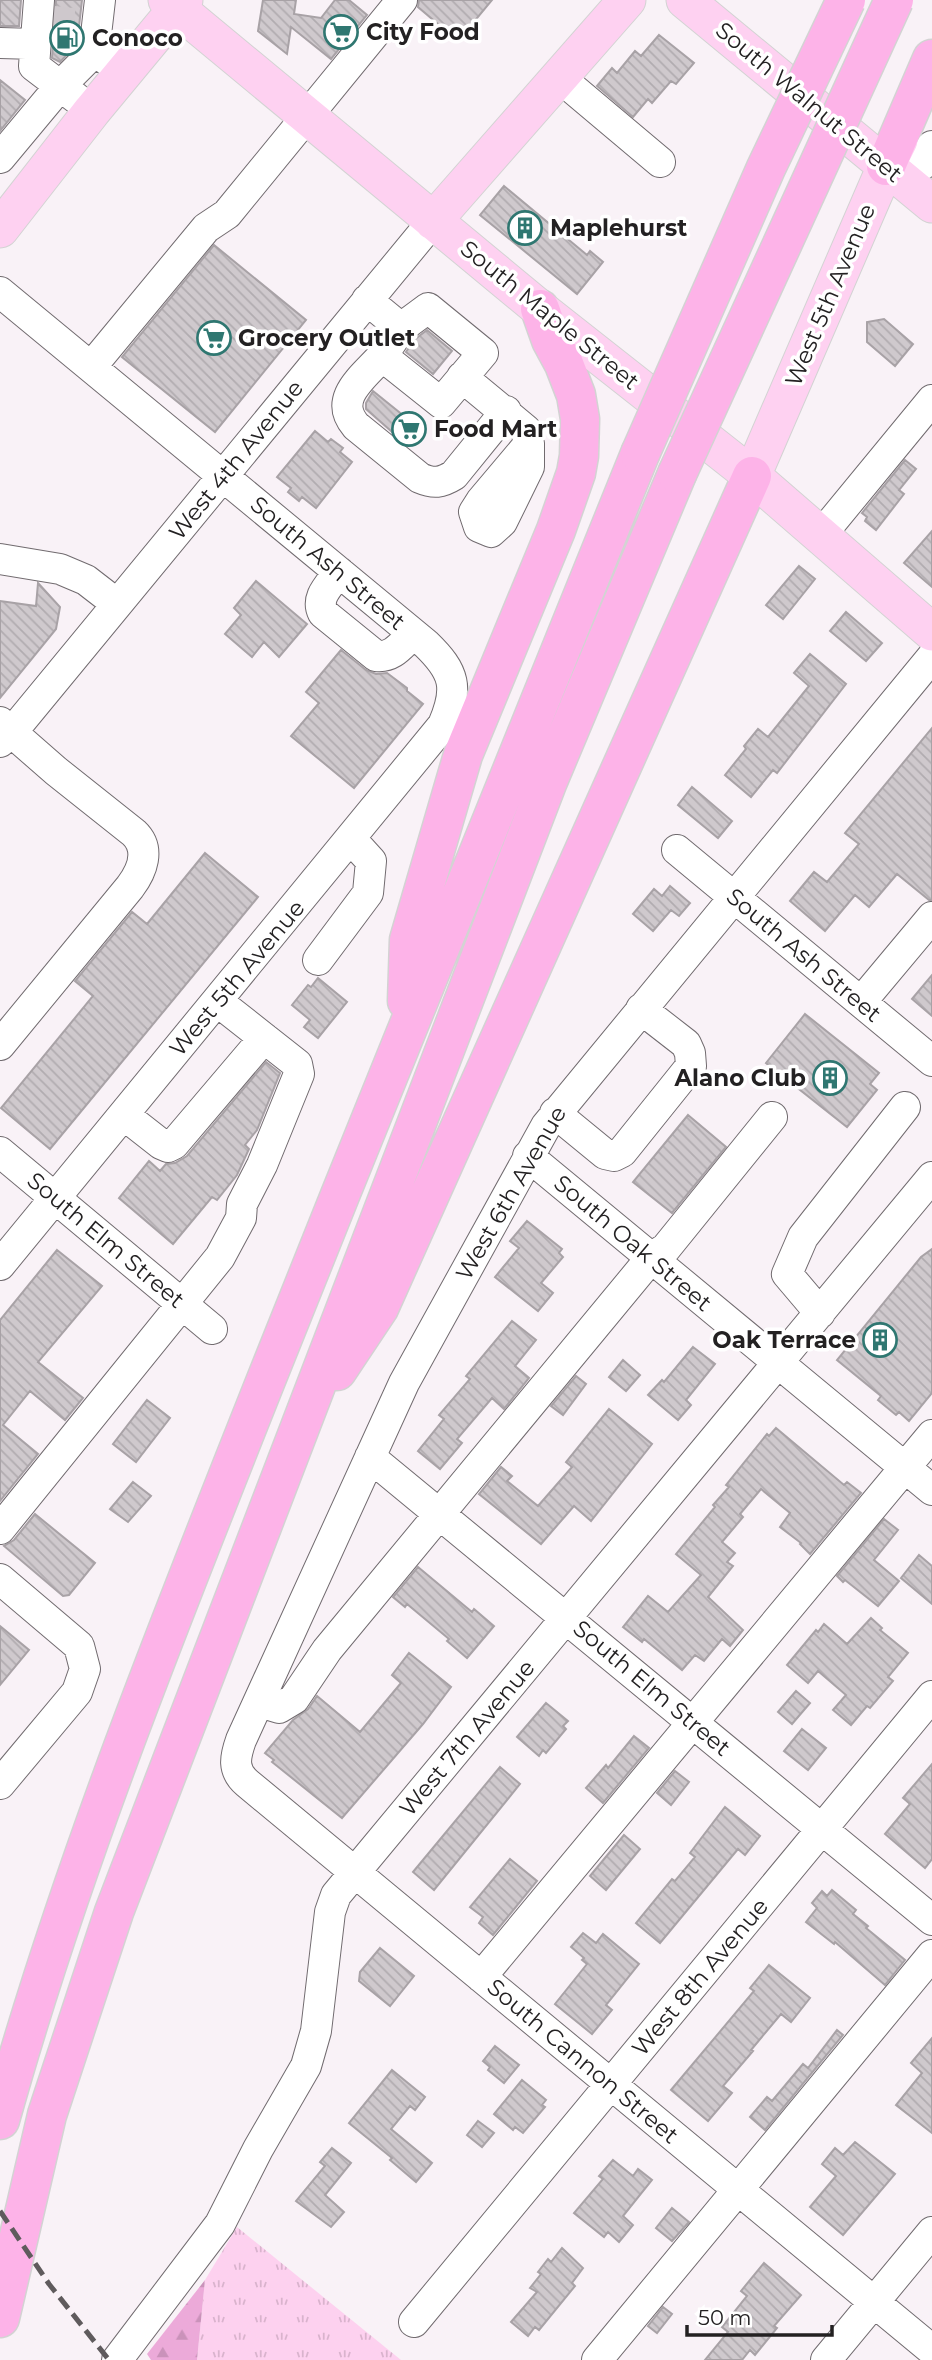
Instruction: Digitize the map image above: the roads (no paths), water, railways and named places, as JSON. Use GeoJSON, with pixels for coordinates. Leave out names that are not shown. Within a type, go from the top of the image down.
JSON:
{"type":"FeatureCollection","features":[{"type":"Feature","properties":{"kind":"highway"},"geometry":{"type":"LineString","coordinates":[[766,168],[828,0]]}},
{"type":"Feature","properties":{"kind":"highway"},"geometry":{"type":"LineString","coordinates":[[0,2120],[92,1830],[142,1695],[406,1027],[640,454],[766,168],[846,0]]}},
{"type":"Feature","properties":{"kind":"highway"},"geometry":{"type":"LineString","coordinates":[[0,2318],[47,2115],[102,1950],[296,1434],[548,781],[677,474],[894,0]]}},
{"type":"Feature","properties":{"kind":"highway"},"geometry":{"type":"LineString","coordinates":[[886,166],[932,58]]}},
{"type":"Feature","properties":{"kind":"highway"},"geometry":{"type":"LineString","coordinates":[[406,1027],[410,940],[463,755],[556,530],[576,473],[580,419],[576,395],[540,309]]}},
{"type":"Feature","properties":{"kind":"highway"},"geometry":{"type":"LineString","coordinates":[[296,1434],[379,1308],[752,476]]}},
{"type":"Feature","properties":{"kind":"main road","name":"West 4th Avenue"},"geometry":{"type":"LineString","coordinates":[[433,221],[627,0]]}},
{"type":"Feature","properties":{"kind":"main road","name":"South Walnut Street"},"geometry":{"type":"LineString","coordinates":[[685,0],[932,204]]}},
{"type":"Feature","properties":{"kind":"main road","name":"South Maple Street"},"geometry":{"type":"LineString","coordinates":[[176,3],[307,117],[540,309],[752,476],[932,632]]}},
{"type":"Feature","properties":{"kind":"main road"},"geometry":{"type":"LineString","coordinates":[[5,210],[126,71],[176,3]]}},
{"type":"Feature","properties":{"kind":"main road","name":"West 5th Avenue"},"geometry":{"type":"LineString","coordinates":[[752,476],[886,166],[932,77]]}},
{"type":"Feature","properties":{"kind":"street"},"geometry":{"type":"LineString","coordinates":[[91,367],[205,228],[227,214],[402,0]]}},
{"type":"Feature","properties":{"kind":"street"},"geometry":{"type":"LineString","coordinates":[[0,43],[39,21]]}},
{"type":"Feature","properties":{"kind":"street"},"geometry":{"type":"LineString","coordinates":[[39,21],[34,66],[92,111]]}},
{"type":"Feature","properties":{"kind":"street"},"geometry":{"type":"LineString","coordinates":[[0,158],[60,86],[96,26],[126,71]]}},
{"type":"Feature","properties":{"kind":"street"},"geometry":{"type":"LineString","coordinates":[[559,77],[660,162]]}},
{"type":"Feature","properties":{"kind":"street"},"geometry":{"type":"LineString","coordinates":[[886,166],[923,164],[932,146]]}},
{"type":"Feature","properties":{"kind":"street","name":"West 4th Avenue"},"geometry":{"type":"LineString","coordinates":[[3,737],[117,604],[433,221]]}},
{"type":"Feature","properties":{"kind":"street","name":"South Ash Street"},"geometry":{"type":"LineString","coordinates":[[0,292],[413,634],[443,661],[451,681]]}},
{"type":"Feature","properties":{"kind":"street"},"geometry":{"type":"LineString","coordinates":[[367,300],[401,328]]}},
{"type":"Feature","properties":{"kind":"street"},"geometry":{"type":"LineString","coordinates":[[382,356],[441,403],[483,353],[428,308],[401,328],[382,356],[348,396],[348,417],[356,426],[420,478],[431,483],[443,482],[454,475],[506,411]]}},
{"type":"Feature","properties":{"kind":"street"},"geometry":{"type":"LineString","coordinates":[[463,377],[526,429],[529,443]]}},
{"type":"Feature","properties":{"kind":"street"},"geometry":{"type":"LineString","coordinates":[[821,535],[932,400]]}},
{"type":"Feature","properties":{"kind":"street"},"geometry":{"type":"LineString","coordinates":[[0,559],[60,569],[86,580],[117,604]]}},
{"type":"Feature","properties":{"kind":"street"},"geometry":{"type":"LineString","coordinates":[[339,572],[321,597],[319,606],[323,613],[376,656],[386,657],[395,652],[413,634]]}},
{"type":"Feature","properties":{"kind":"street","name":"West 6th Avenue"},"geometry":{"type":"LineString","coordinates":[[236,1769],[239,1747],[404,1383],[528,1156],[555,1113],[932,657]]}},
{"type":"Feature","properties":{"kind":"street","name":"West 5th Avenue"},"geometry":{"type":"LineString","coordinates":[[0,1265],[443,725],[453,701],[451,681]]}},
{"type":"Feature","properties":{"kind":"street"},"geometry":{"type":"LineString","coordinates":[[0,1045],[131,887],[140,870],[143,853],[139,838],[91,799],[3,737]]}},
{"type":"Feature","properties":{"kind":"street"},"geometry":{"type":"LineString","coordinates":[[318,960],[368,893],[371,861],[351,839]]}},
{"type":"Feature","properties":{"kind":"street","name":"South Ash Street"},"geometry":{"type":"LineString","coordinates":[[677,850],[932,1061]]}},
{"type":"Feature","properties":{"kind":"street"},"geometry":{"type":"LineString","coordinates":[[861,1002],[932,917]]}},
{"type":"Feature","properties":{"kind":"street"},"geometry":{"type":"LineString","coordinates":[[0,1529],[183,1305],[220,1257],[241,1218],[242,1204],[262,1165],[299,1074],[297,1064],[217,1002]]}},
{"type":"Feature","properties":{"kind":"street"},"geometry":{"type":"LineString","coordinates":[[555,1113],[605,1154],[614,1156],[622,1152],[691,1066],[686,1044],[641,1009]]}},
{"type":"Feature","properties":{"kind":"street"},"geometry":{"type":"LineString","coordinates":[[124,1115],[161,1144],[168,1147],[174,1144],[264,1038]]}},
{"type":"Feature","properties":{"kind":"street"},"geometry":{"type":"LineString","coordinates":[[820,1313],[788,1274],[803,1237],[905,1107]]}},
{"type":"Feature","properties":{"kind":"street"},"geometry":{"type":"LineString","coordinates":[[259,1702],[276,1709],[291,1703],[327,1650],[439,1513],[651,1258],[666,1248],[772,1117]]}},
{"type":"Feature","properties":{"kind":"street","name":"South Elm Street"},"geometry":{"type":"LineString","coordinates":[[0,1152],[212,1329]]}},
{"type":"Feature","properties":{"kind":"street","name":"South Oak Street"},"geometry":{"type":"LineString","coordinates":[[528,1156],[932,1490]]}},
{"type":"Feature","properties":{"kind":"street","name":"West 7th Avenue"},"geometry":{"type":"LineString","coordinates":[[117,2360],[220,2224],[258,2149],[297,2084],[312,2049],[316,2031],[331,1906],[336,1895],[932,1177]]}},
{"type":"Feature","properties":{"kind":"street"},"geometry":{"type":"LineString","coordinates":[[481,1977],[932,1436]]}},
{"type":"Feature","properties":{"kind":"street","name":"South Elm Street"},"geometry":{"type":"LineString","coordinates":[[370,1457],[932,1920]]}},
{"type":"Feature","properties":{"kind":"street"},"geometry":{"type":"LineString","coordinates":[[0,1579],[79,1646],[85,1670],[77,1692],[0,1784]]}},
{"type":"Feature","properties":{"kind":"street","name":"West 8th Avenue"},"geometry":{"type":"LineString","coordinates":[[414,2322],[932,1696]]}},
{"type":"Feature","properties":{"kind":"street","name":"South Cannon Street"},"geometry":{"type":"LineString","coordinates":[[236,1769],[243,1780],[354,1873],[932,2350]]}},
{"type":"Feature","properties":{"kind":"street"},"geometry":{"type":"LineString","coordinates":[[597,2360],[932,1955]]}},
{"type":"Feature","properties":{"kind":"street"},"geometry":{"type":"LineString","coordinates":[[826,2360],[932,2232]]}},
{"type":"Feature","properties":{"kind":"tunnel"},"geometry":{"type":"LineString","coordinates":[[44,20],[92,25]]}},
{"type":"Feature","properties":{"kind":"railway"},"geometry":{"type":"LineString","coordinates":[[0,2211],[49,2284],[109,2360]]}},
{"type":"Feature","properties":{"kind":"place","name":"City Food"},"geometry":{"type":"Point","coordinates":[341,32]}},
{"type":"Feature","properties":{"kind":"place","name":"Conoco"},"geometry":{"type":"Point","coordinates":[67,38]}},
{"type":"Feature","properties":{"kind":"place","name":"Maplehurst"},"geometry":{"type":"Point","coordinates":[525,228]}},
{"type":"Feature","properties":{"kind":"place","name":"Grocery Outlet"},"geometry":{"type":"Point","coordinates":[214,338]}},
{"type":"Feature","properties":{"kind":"place","name":"Food Mart"},"geometry":{"type":"Point","coordinates":[409,429]}},
{"type":"Feature","properties":{"kind":"place","name":"Alano Club"},"geometry":{"type":"Point","coordinates":[830,1078]}},
{"type":"Feature","properties":{"kind":"place","name":"Oak Terrace"},"geometry":{"type":"Point","coordinates":[880,1340]}}]}
